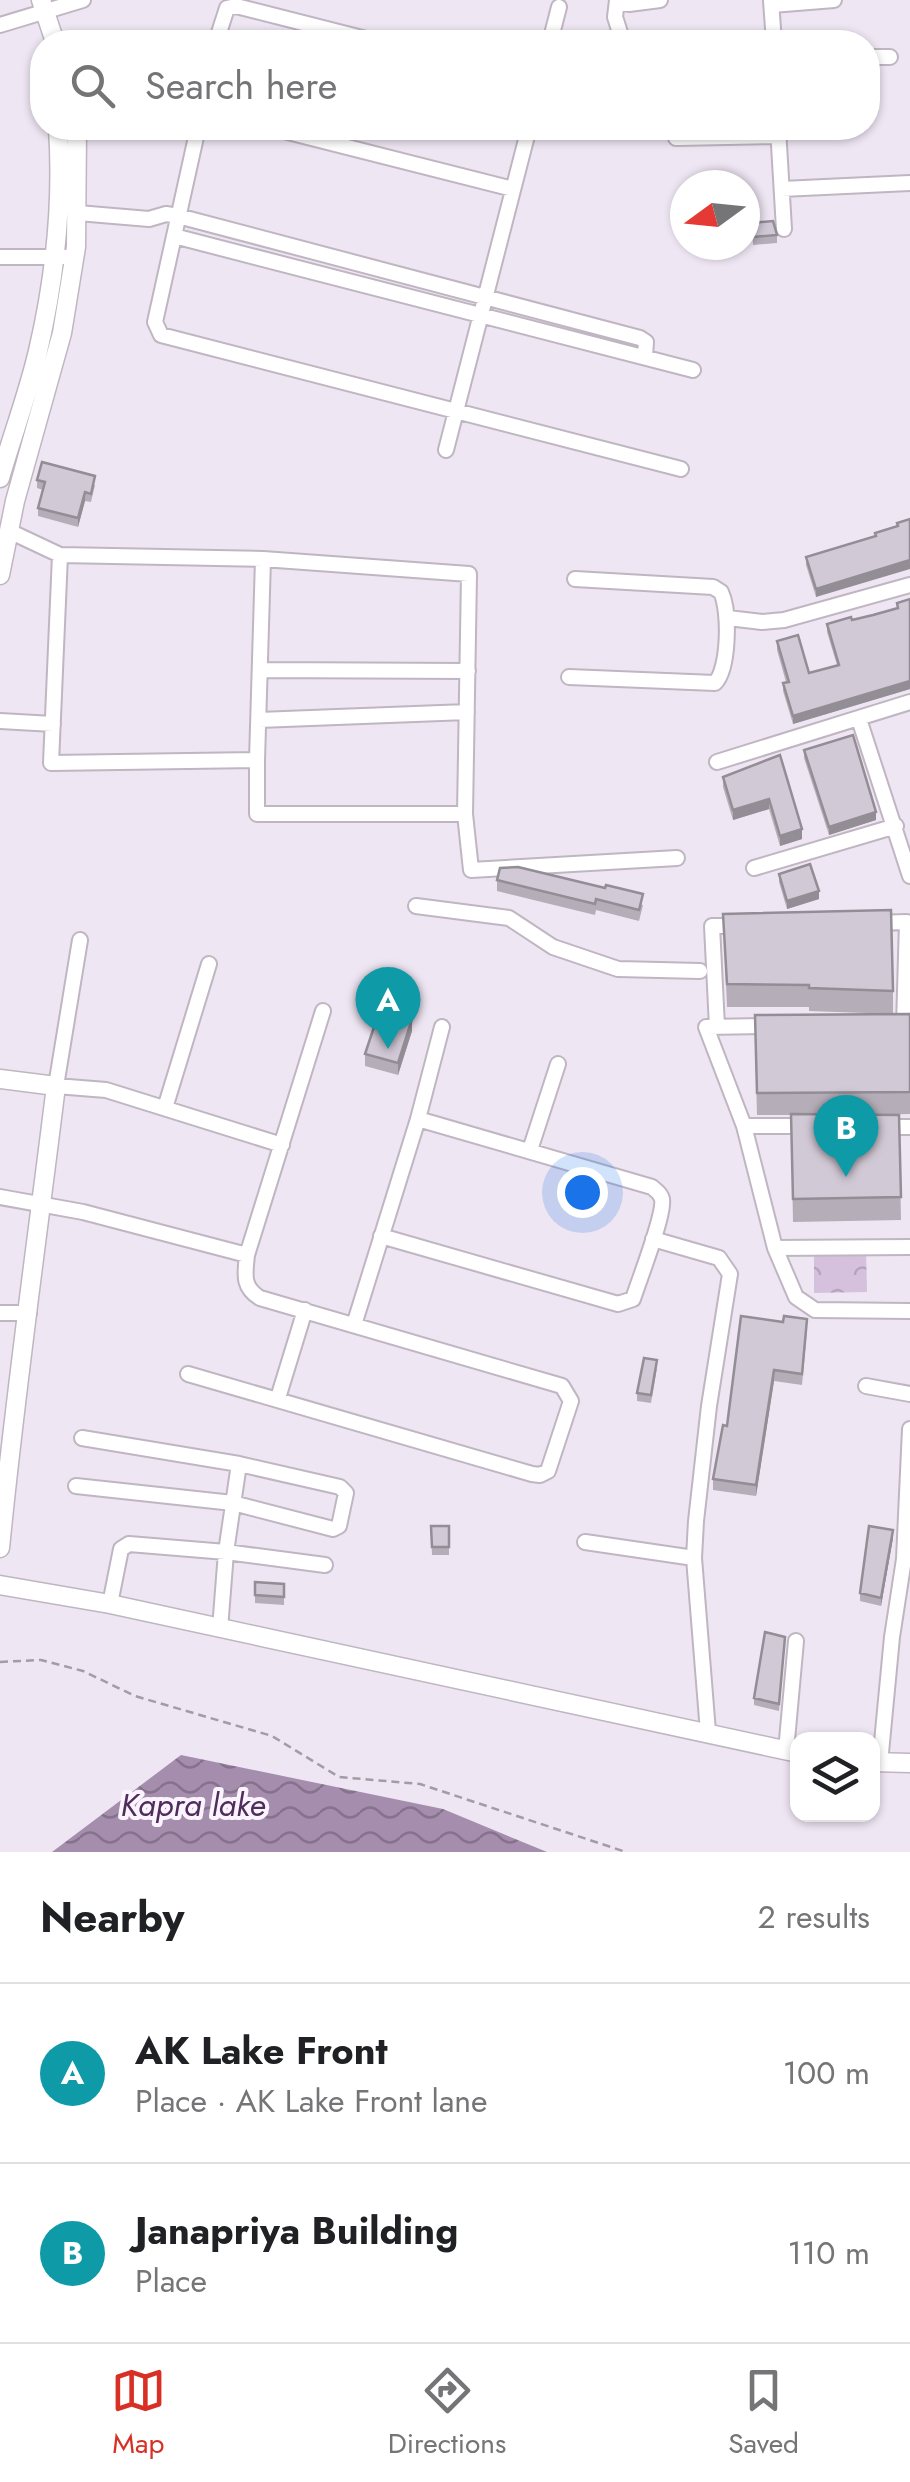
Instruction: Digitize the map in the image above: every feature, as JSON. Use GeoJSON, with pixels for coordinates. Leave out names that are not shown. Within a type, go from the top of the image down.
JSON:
{"type":"FeatureCollection","features":[{"type":"Feature","properties":{"kind":"street"},"geometry":{"type":"LineString","coordinates":[[0,25],[43,5],[83,0]]}},
{"type":"Feature","properties":{"kind":"street"},"geometry":{"type":"LineString","coordinates":[[619,30],[615,16],[618,1],[629,4],[660,0]]}},
{"type":"Feature","properties":{"kind":"street"},"geometry":{"type":"LineString","coordinates":[[773,30],[772,3],[834,0]]}},
{"type":"Feature","properties":{"kind":"street"},"geometry":{"type":"LineString","coordinates":[[43,5],[51,30]]}},
{"type":"Feature","properties":{"kind":"street"},"geometry":{"type":"LineString","coordinates":[[219,30],[227,8],[236,6],[331,30]]}},
{"type":"Feature","properties":{"kind":"street"},"geometry":{"type":"LineString","coordinates":[[553,30],[559,7]]}},
{"type":"Feature","properties":{"kind":"street"},"geometry":{"type":"LineString","coordinates":[[880,57],[890,57]]}},
{"type":"Feature","properties":{"kind":"street"},"geometry":{"type":"LineString","coordinates":[[0,478],[38,354],[54,256],[60,181],[58,140]]}},
{"type":"Feature","properties":{"kind":"street"},"geometry":{"type":"LineString","coordinates":[[0,575],[4,530],[55,367],[74,257],[78,140]]}},
{"type":"Feature","properties":{"kind":"street"},"geometry":{"type":"LineString","coordinates":[[195,140],[155,322],[161,336],[681,469]]}},
{"type":"Feature","properties":{"kind":"street"},"geometry":{"type":"LineString","coordinates":[[320,140],[514,189]]}},
{"type":"Feature","properties":{"kind":"street"},"geometry":{"type":"LineString","coordinates":[[446,450],[526,140]]}},
{"type":"Feature","properties":{"kind":"street"},"geometry":{"type":"LineString","coordinates":[[779,140],[784,228]]}},
{"type":"Feature","properties":{"kind":"street"},"geometry":{"type":"LineString","coordinates":[[782,189],[910,183]]}},
{"type":"Feature","properties":{"kind":"street"},"geometry":{"type":"LineString","coordinates":[[78,213],[149,219],[166,214],[178,216],[640,338],[646,342],[645,357]]}},
{"type":"Feature","properties":{"kind":"street"},"geometry":{"type":"LineString","coordinates":[[149,219],[174,236],[693,370]]}},
{"type":"Feature","properties":{"kind":"street"},"geometry":{"type":"LineString","coordinates":[[0,257],[74,257]]}},
{"type":"Feature","properties":{"kind":"street"},"geometry":{"type":"LineString","coordinates":[[4,530],[60,555],[263,559],[469,574],[465,814],[471,870],[676,858]]}},
{"type":"Feature","properties":{"kind":"street"},"geometry":{"type":"LineString","coordinates":[[60,555],[52,763],[257,760]]}},
{"type":"Feature","properties":{"kind":"street"},"geometry":{"type":"LineString","coordinates":[[263,559],[258,814],[465,814]]}},
{"type":"Feature","properties":{"kind":"street"},"geometry":{"type":"LineString","coordinates":[[568,677],[715,684],[722,674],[728,618],[722,592],[712,586],[575,579]]}},
{"type":"Feature","properties":{"kind":"street"},"geometry":{"type":"LineString","coordinates":[[728,618],[784,620],[910,585]]}},
{"type":"Feature","properties":{"kind":"street"},"geometry":{"type":"LineString","coordinates":[[260,670],[468,671]]}},
{"type":"Feature","properties":{"kind":"street"},"geometry":{"type":"LineString","coordinates":[[717,762],[910,702]]}},
{"type":"Feature","properties":{"kind":"street"},"geometry":{"type":"LineString","coordinates":[[259,720],[467,712]]}},
{"type":"Feature","properties":{"kind":"street"},"geometry":{"type":"LineString","coordinates":[[859,719],[910,876]]}},
{"type":"Feature","properties":{"kind":"street"},"geometry":{"type":"LineString","coordinates":[[0,721],[52,724]]}},
{"type":"Feature","properties":{"kind":"street"},"geometry":{"type":"LineString","coordinates":[[754,868],[896,826]]}},
{"type":"Feature","properties":{"kind":"street"},"geometry":{"type":"LineString","coordinates":[[416,906],[509,918],[552,948],[618,970],[700,972]]}},
{"type":"Feature","properties":{"kind":"street"},"geometry":{"type":"LineString","coordinates":[[848,923],[907,922],[907,1026],[885,1026]]}},
{"type":"Feature","properties":{"kind":"street"},"geometry":{"type":"LineString","coordinates":[[716,1027],[712,926],[751,926]]}},
{"type":"Feature","properties":{"kind":"street"},"geometry":{"type":"LineString","coordinates":[[0,1548],[6,1424],[29,1313],[56,1086],[80,940]]}},
{"type":"Feature","properties":{"kind":"street"},"geometry":{"type":"LineString","coordinates":[[165,1108],[209,964]]}},
{"type":"Feature","properties":{"kind":"street"},"geometry":{"type":"LineString","coordinates":[[188,1374],[532,1474],[548,1472],[571,1400],[562,1386],[260,1298],[249,1291],[244,1280],[247,1255],[323,1011]]}},
{"type":"Feature","properties":{"kind":"street"},"geometry":{"type":"LineString","coordinates":[[792,1026],[706,1027],[744,1126],[774,1248],[796,1297],[805,1306],[815,1310],[910,1310]]}},
{"type":"Feature","properties":{"kind":"street"},"geometry":{"type":"LineString","coordinates":[[354,1325],[442,1027]]}},
{"type":"Feature","properties":{"kind":"street"},"geometry":{"type":"LineString","coordinates":[[530,1150],[558,1064]]}},
{"type":"Feature","properties":{"kind":"street"},"geometry":{"type":"LineString","coordinates":[[0,1079],[106,1090],[282,1144]]}},
{"type":"Feature","properties":{"kind":"street"},"geometry":{"type":"LineString","coordinates":[[381,1236],[618,1304],[633,1299],[652,1239],[662,1204],[660,1194],[652,1187],[418,1118]]}},
{"type":"Feature","properties":{"kind":"street"},"geometry":{"type":"LineString","coordinates":[[744,1126],[818,1126]]}},
{"type":"Feature","properties":{"kind":"street"},"geometry":{"type":"LineString","coordinates":[[873,1127],[910,1127]]}},
{"type":"Feature","properties":{"kind":"street"},"geometry":{"type":"LineString","coordinates":[[0,1197],[42,1202],[247,1255]]}},
{"type":"Feature","properties":{"kind":"street"},"geometry":{"type":"LineString","coordinates":[[652,1239],[719,1258],[730,1274],[709,1406],[694,1558],[708,1732]]}},
{"type":"Feature","properties":{"kind":"street"},"geometry":{"type":"LineString","coordinates":[[774,1248],[910,1246]]}},
{"type":"Feature","properties":{"kind":"street"},"geometry":{"type":"LineString","coordinates":[[278,1398],[305,1310]]}},
{"type":"Feature","properties":{"kind":"street"},"geometry":{"type":"LineString","coordinates":[[0,1313],[29,1313]]}},
{"type":"Feature","properties":{"kind":"street"},"geometry":{"type":"LineString","coordinates":[[866,1386],[910,1394]]}},
{"type":"Feature","properties":{"kind":"street"},"geometry":{"type":"LineString","coordinates":[[880,1736],[904,1558],[910,1429]]}},
{"type":"Feature","properties":{"kind":"street"},"geometry":{"type":"LineString","coordinates":[[76,1486],[233,1503],[336,1528],[346,1493],[340,1486],[238,1464],[82,1438]]}},
{"type":"Feature","properties":{"kind":"street"},"geometry":{"type":"LineString","coordinates":[[220,1629],[238,1464]]}},
{"type":"Feature","properties":{"kind":"street"},"geometry":{"type":"LineString","coordinates":[[585,1542],[694,1558]]}},
{"type":"Feature","properties":{"kind":"street"},"geometry":{"type":"LineString","coordinates":[[110,1604],[123,1546],[226,1552],[325,1565]]}},
{"type":"Feature","properties":{"kind":"street"},"geometry":{"type":"LineString","coordinates":[[0,1586],[110,1604],[790,1752]]}},
{"type":"Feature","properties":{"kind":"street"},"geometry":{"type":"LineString","coordinates":[[793,1732],[796,1641]]}},
{"type":"Feature","properties":{"kind":"street"},"geometry":{"type":"LineString","coordinates":[[880,1763],[910,1763]]}},
{"type":"Feature","properties":{"kind":"path"},"geometry":{"type":"LineString","coordinates":[[0,1662],[40,1660],[83,1671],[135,1696],[272,1736],[339,1777],[420,1784],[626,1852]]}},
{"type":"Feature","properties":{"kind":"green space"},"geometry":{"type":"Polygon","coordinates":[[[814,1248],[866,1248],[867,1292],[814,1293],[814,1248]]]}},
{"type":"Feature","properties":{"kind":"water","name":"Kapra lake"},"geometry":{"type":"Polygon","coordinates":[[[181,1755],[443,1809],[547,1852],[52,1852],[181,1755]]]}},
{"type":"Feature","properties":{"kind":"building"},"geometry":{"type":"Polygon","coordinates":[[[773,221],[777,235],[760,236],[760,222],[773,221]]]}},
{"type":"Feature","properties":{"kind":"building"},"geometry":{"type":"Polygon","coordinates":[[[42,462],[95,476],[91,494],[85,492],[78,518],[38,508],[45,482],[37,480],[42,462]]]}},
{"type":"Feature","properties":{"kind":"building"},"geometry":{"type":"Polygon","coordinates":[[[910,519],[910,560],[816,589],[806,557],[876,536],[875,533],[910,519]]]}},
{"type":"Feature","properties":{"kind":"building"},"geometry":{"type":"Polygon","coordinates":[[[910,599],[910,681],[793,716],[783,683],[789,682],[777,641],[798,635],[809,673],[839,665],[827,624],[898,608],[897,603],[910,599]]]}},
{"type":"Feature","properties":{"kind":"building"},"geometry":{"type":"Polygon","coordinates":[[[853,735],[876,812],[829,827],[804,750],[853,735]]]}},
{"type":"Feature","properties":{"kind":"building"},"geometry":{"type":"Polygon","coordinates":[[[780,755],[802,829],[780,836],[769,799],[733,810],[723,777],[780,755]]]}},
{"type":"Feature","properties":{"kind":"building"},"geometry":{"type":"Polygon","coordinates":[[[810,864],[819,891],[787,901],[779,874],[810,864]]]}},
{"type":"Feature","properties":{"kind":"building"},"geometry":{"type":"Polygon","coordinates":[[[518,867],[643,894],[639,910],[596,899],[595,904],[497,880],[500,868],[518,867]]]}},
{"type":"Feature","properties":{"kind":"building"},"geometry":{"type":"Polygon","coordinates":[[[891,910],[893,991],[727,984],[723,914],[891,910]]]}},
{"type":"Feature","properties":{"kind":"building"},"geometry":{"type":"Polygon","coordinates":[[[380,1009],[412,1019],[398,1063],[365,1054],[380,1009]]]}},
{"type":"Feature","properties":{"kind":"building"},"geometry":{"type":"Polygon","coordinates":[[[910,1014],[910,1092],[757,1093],[755,1015],[910,1014]]]}},
{"type":"Feature","properties":{"kind":"building"},"geometry":{"type":"Polygon","coordinates":[[[791,1114],[899,1115],[901,1197],[793,1199],[791,1114]]]}},
{"type":"Feature","properties":{"kind":"building"},"geometry":{"type":"Polygon","coordinates":[[[741,1316],[783,1322],[784,1316],[807,1319],[802,1374],[774,1370],[756,1485],[713,1479],[723,1425],[727,1426],[741,1316]]]}},
{"type":"Feature","properties":{"kind":"building"},"geometry":{"type":"Polygon","coordinates":[[[644,1358],[657,1360],[651,1395],[637,1393],[644,1358]]]}},
{"type":"Feature","properties":{"kind":"building"},"geometry":{"type":"Polygon","coordinates":[[[431,1526],[449,1526],[449,1547],[432,1547],[431,1526]]]}},
{"type":"Feature","properties":{"kind":"building"},"geometry":{"type":"Polygon","coordinates":[[[869,1526],[893,1530],[881,1598],[860,1593],[869,1526]]]}},
{"type":"Feature","properties":{"kind":"building"},"geometry":{"type":"Polygon","coordinates":[[[255,1582],[284,1584],[284,1597],[255,1595],[255,1582]]]}},
{"type":"Feature","properties":{"kind":"building"},"geometry":{"type":"Polygon","coordinates":[[[765,1632],[785,1637],[779,1704],[754,1698],[765,1632]]]}},
{"type":"Feature","properties":{"kind":"place","name":"AK Lake Front"},"geometry":{"type":"Point","coordinates":[388,1049]}},
{"type":"Feature","properties":{"kind":"place","name":"Janapriya Building"},"geometry":{"type":"Point","coordinates":[846,1177]}}]}
